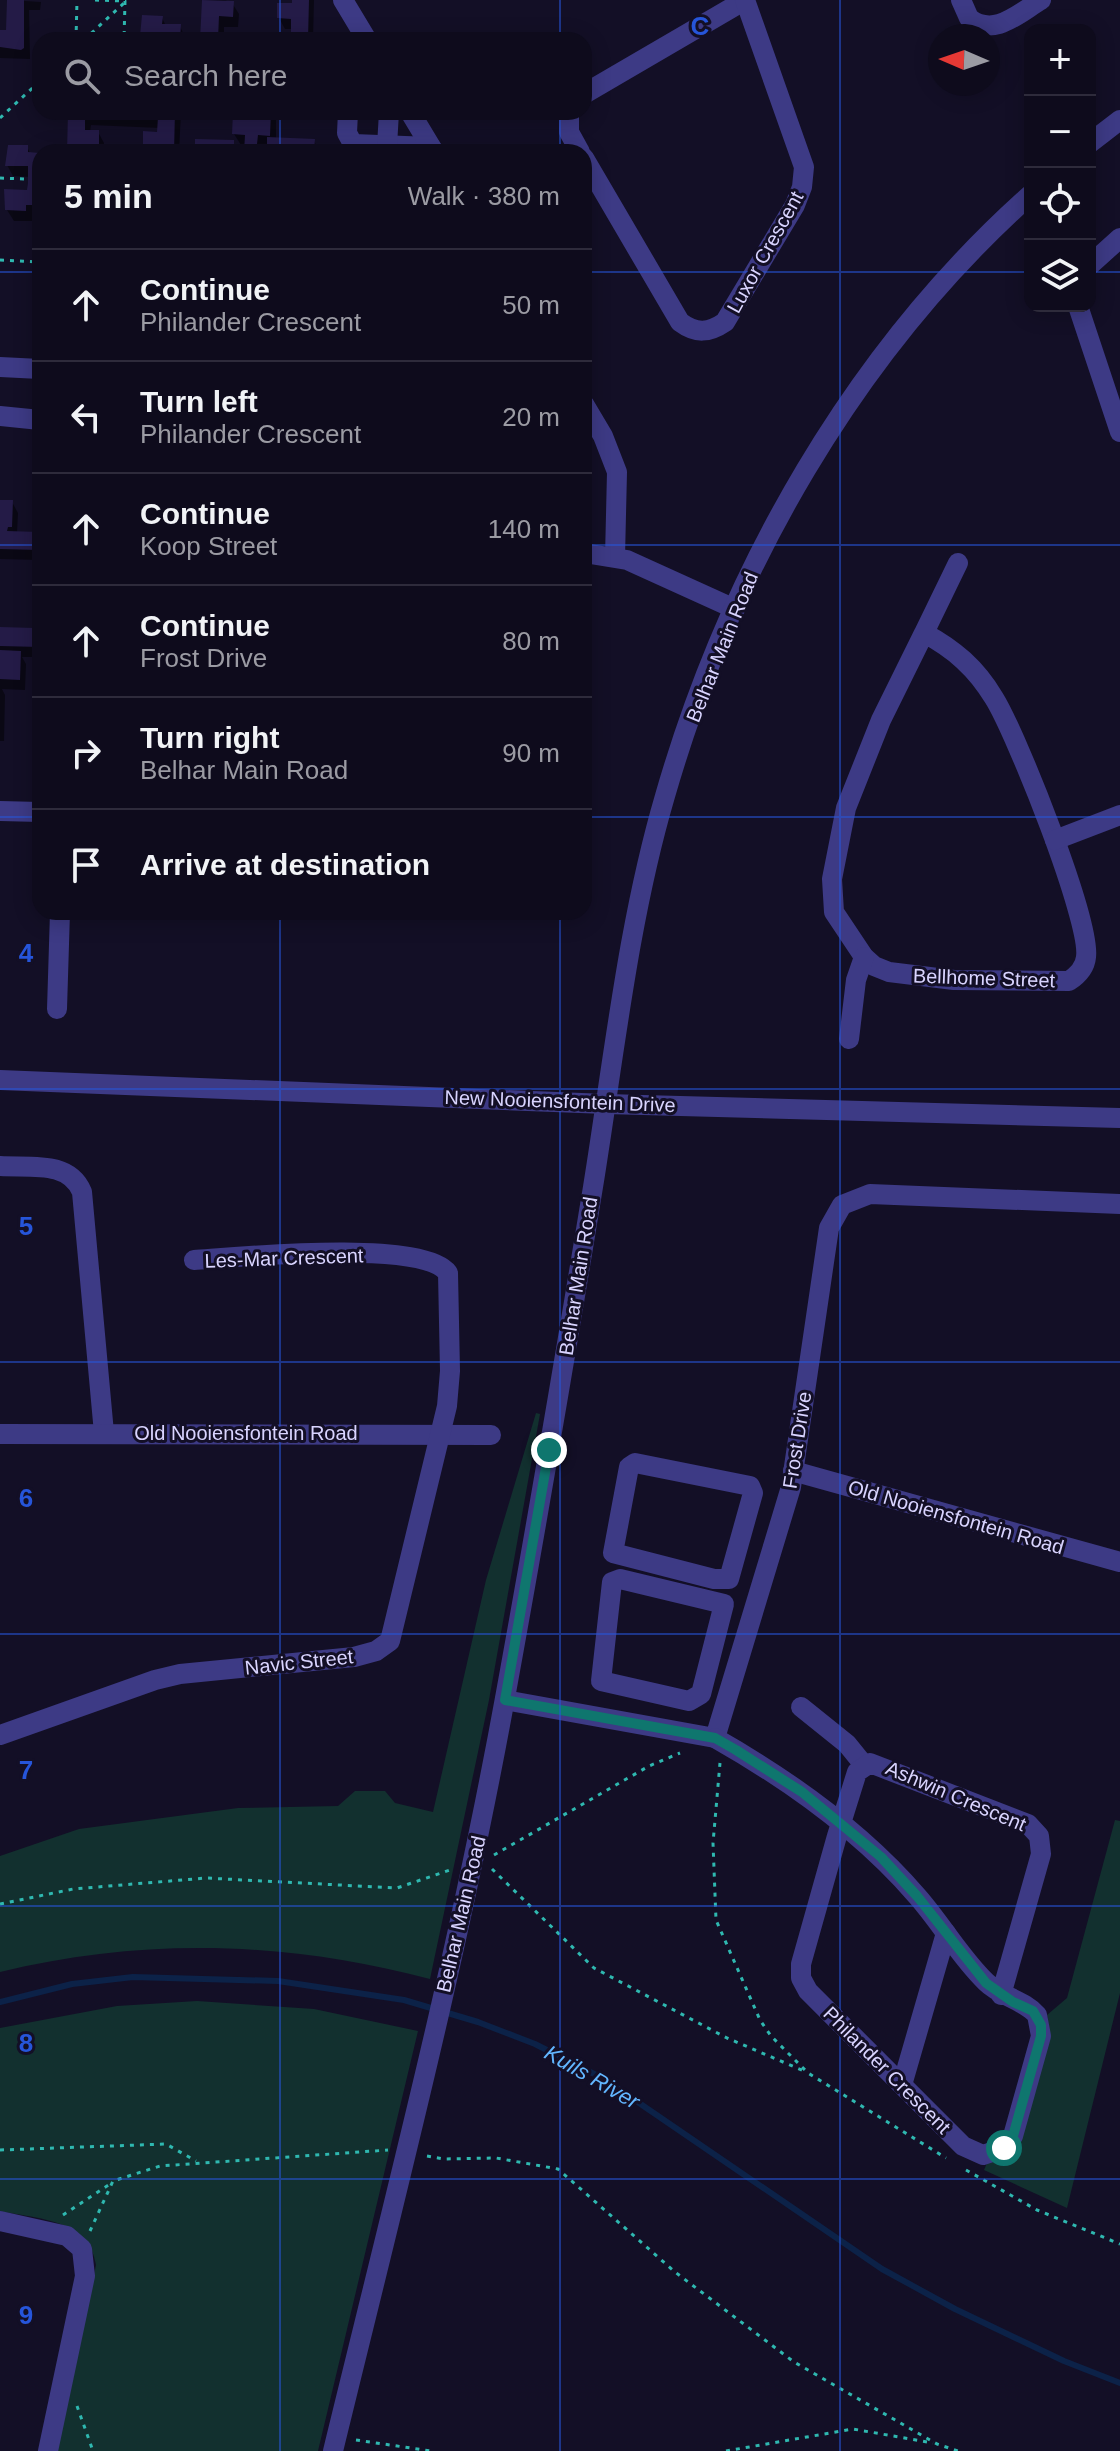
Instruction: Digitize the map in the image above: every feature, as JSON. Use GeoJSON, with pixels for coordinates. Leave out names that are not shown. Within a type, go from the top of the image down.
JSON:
{"type":"FeatureCollection","features":[{"type":"Feature","properties":{"kind":"street"},"geometry":{"type":"LineString","coordinates":[[343,0],[362,32]]}},
{"type":"Feature","properties":{"kind":"street","name":"Luxor Crescent"},"geometry":{"type":"LineString","coordinates":[[592,89],[745,0],[804,167],[802,187],[725,322],[708,332],[695,331],[680,322],[592,172]]}},
{"type":"Feature","properties":{"kind":"street"},"geometry":{"type":"LineString","coordinates":[[961,0],[969,18],[990,27],[1041,0]]}},
{"type":"Feature","properties":{"kind":"street"},"geometry":{"type":"LineString","coordinates":[[349,120],[350,141],[372,144]]}},
{"type":"Feature","properties":{"kind":"street"},"geometry":{"type":"LineString","coordinates":[[387,144],[389,120]]}},
{"type":"Feature","properties":{"kind":"street"},"geometry":{"type":"LineString","coordinates":[[415,120],[429,144]]}},
{"type":"Feature","properties":{"kind":"street"},"geometry":{"type":"LineString","coordinates":[[569,120],[569,132],[576,144]]}},
{"type":"Feature","properties":{"kind":"street"},"geometry":{"type":"LineString","coordinates":[[1096,138],[1120,120]]}},
{"type":"Feature","properties":{"kind":"street","name":"Belhar Main Road"},"geometry":{"type":"LineString","coordinates":[[335,2444],[421,2091],[505,1700],[641,900],[675,765],[735,609],[782,510],[846,409],[944,280],[1024,201]]}},
{"type":"Feature","properties":{"kind":"street"},"geometry":{"type":"LineString","coordinates":[[1096,260],[1120,238]]}},
{"type":"Feature","properties":{"kind":"street"},"geometry":{"type":"LineString","coordinates":[[1080,312],[1120,432]]}},
{"type":"Feature","properties":{"kind":"street"},"geometry":{"type":"LineString","coordinates":[[0,367],[32,369]]}},
{"type":"Feature","properties":{"kind":"street"},"geometry":{"type":"LineString","coordinates":[[0,416],[32,419]]}},
{"type":"Feature","properties":{"kind":"street"},"geometry":{"type":"LineString","coordinates":[[592,417],[617,472],[615,557]]}},
{"type":"Feature","properties":{"kind":"street"},"geometry":{"type":"LineString","coordinates":[[592,554],[638,564],[735,609]]}},
{"type":"Feature","properties":{"kind":"street"},"geometry":{"type":"LineString","coordinates":[[849,1039],[856,980],[864,957],[834,912],[832,879],[846,808],[881,720],[958,563]]}},
{"type":"Feature","properties":{"kind":"street","name":"Bellhome Street"},"geometry":{"type":"LineString","coordinates":[[864,957],[874,966],[909,977],[1069,981],[1083,968],[1087,955],[1055,840],[995,699],[955,649],[924,633]]}},
{"type":"Feature","properties":{"kind":"street"},"geometry":{"type":"LineString","coordinates":[[0,811],[32,812]]}},
{"type":"Feature","properties":{"kind":"street"},"geometry":{"type":"LineString","coordinates":[[1055,840],[1120,815]]}},
{"type":"Feature","properties":{"kind":"street"},"geometry":{"type":"LineString","coordinates":[[57,1009],[60,920]]}},
{"type":"Feature","properties":{"kind":"street","name":"New Nooiensfontein Drive"},"geometry":{"type":"LineString","coordinates":[[0,1080],[606,1104],[1120,1118]]}},
{"type":"Feature","properties":{"kind":"street"},"geometry":{"type":"LineString","coordinates":[[0,1166],[67,1172],[77,1179],[82,1192],[104,1433]]}},
{"type":"Feature","properties":{"kind":"street","name":"Frost Drive"},"geometry":{"type":"LineString","coordinates":[[708,1736],[750,1627],[793,1471],[829,1228],[842,1205],[870,1194],[1120,1204]]}},
{"type":"Feature","properties":{"kind":"street","name":"Les-Mar Crescent"},"geometry":{"type":"LineString","coordinates":[[194,1260],[305,1253],[411,1256],[441,1264],[448,1273],[451,1289],[450,1371],[442,1434]]}},
{"type":"Feature","properties":{"kind":"street"},"geometry":{"type":"LineString","coordinates":[[0,1434],[0,1442]]}},
{"type":"Feature","properties":{"kind":"street","name":"Old Nooiensfontein Road"},"geometry":{"type":"LineString","coordinates":[[0,1434],[491,1435]]}},
{"type":"Feature","properties":{"kind":"street","name":"Navic Street"},"geometry":{"type":"LineString","coordinates":[[0,1735],[124,1688],[180,1674],[354,1657],[376,1651],[390,1641],[395,1626],[442,1434]]}},
{"type":"Feature","properties":{"kind":"street"},"geometry":{"type":"LineString","coordinates":[[635,1463],[750,1486],[753,1493],[742,1534],[731,1576],[726,1580],[615,1555],[629,1467],[635,1463]]}},
{"type":"Feature","properties":{"kind":"street","name":"Old Nooiensfontein Road"},"geometry":{"type":"LineString","coordinates":[[793,1471],[1120,1562]]}},
{"type":"Feature","properties":{"kind":"street"},"geometry":{"type":"LineString","coordinates":[[742,1534],[774,1545]]}},
{"type":"Feature","properties":{"kind":"street"},"geometry":{"type":"LineString","coordinates":[[614,1580],[721,1602],[725,1610],[722,1620],[701,1694],[693,1700],[678,1700],[600,1679],[614,1580]]}},
{"type":"Feature","properties":{"kind":"street"},"geometry":{"type":"LineString","coordinates":[[722,1620],[750,1627]]}},
{"type":"Feature","properties":{"kind":"street"},"geometry":{"type":"LineString","coordinates":[[505,1700],[708,1736],[802,1792],[881,1857],[986,1983],[1001,1995]]}},
{"type":"Feature","properties":{"kind":"street"},"geometry":{"type":"LineString","coordinates":[[801,1707],[847,1744],[864,1765]]}},
{"type":"Feature","properties":{"kind":"street","name":"Ashwin Crescent"},"geometry":{"type":"LineString","coordinates":[[841,1823],[857,1772],[864,1765],[877,1763],[1028,1824],[1039,1836],[1041,1854],[1001,1995]]}},
{"type":"Feature","properties":{"kind":"street","name":"Philander Crescent"},"geometry":{"type":"LineString","coordinates":[[841,1823],[801,1978],[808,1991],[969,2151],[983,2155],[1004,2148],[1013,2136],[1041,2025],[1033,2011],[1001,1995]]}},
{"type":"Feature","properties":{"kind":"street"},"geometry":{"type":"LineString","coordinates":[[902,2085],[946,1933]]}},
{"type":"Feature","properties":{"kind":"street"},"geometry":{"type":"LineString","coordinates":[[0,2221],[67,2236],[84,2256],[48,2451]]}},
{"type":"Feature","properties":{"kind":"path"},"geometry":{"type":"LineString","coordinates":[[76,32],[77,0]]}},
{"type":"Feature","properties":{"kind":"path"},"geometry":{"type":"LineString","coordinates":[[95,0],[126,0]]}},
{"type":"Feature","properties":{"kind":"path"},"geometry":{"type":"LineString","coordinates":[[92,32],[126,0]]}},
{"type":"Feature","properties":{"kind":"path"},"geometry":{"type":"LineString","coordinates":[[124,32],[126,0]]}},
{"type":"Feature","properties":{"kind":"path"},"geometry":{"type":"LineString","coordinates":[[0,118],[32,88]]}},
{"type":"Feature","properties":{"kind":"path"},"geometry":{"type":"LineString","coordinates":[[0,178],[26,179]]}},
{"type":"Feature","properties":{"kind":"path"},"geometry":{"type":"LineString","coordinates":[[0,260],[32,262]]}},
{"type":"Feature","properties":{"kind":"path"},"geometry":{"type":"LineString","coordinates":[[708,1736],[689,1749],[649,1766],[486,1863],[594,1968],[727,2038],[808,2073]]}},
{"type":"Feature","properties":{"kind":"path"},"geometry":{"type":"LineString","coordinates":[[0,1904],[73,1889],[206,1878],[397,1888],[458,1867]]}},
{"type":"Feature","properties":{"kind":"path"},"geometry":{"type":"LineString","coordinates":[[0,2150],[166,2144],[197,2162]]}},
{"type":"Feature","properties":{"kind":"path"},"geometry":{"type":"LineString","coordinates":[[39,2230],[113,2181],[160,2166],[371,2149],[406,2151],[444,2159],[496,2158],[558,2169],[675,2272],[794,2362],[937,2444]]}},
{"type":"Feature","properties":{"kind":"path"},"geometry":{"type":"LineString","coordinates":[[84,2256],[113,2181]]}},
{"type":"Feature","properties":{"kind":"path"},"geometry":{"type":"LineString","coordinates":[[61,2391],[73,2396],[93,2451]]}},
{"type":"Feature","properties":{"kind":"path"},"geometry":{"type":"LineString","coordinates":[[726,2451],[853,2429],[937,2444],[958,2451]]}},
{"type":"Feature","properties":{"kind":"path"},"geometry":{"type":"LineString","coordinates":[[335,2444],[431,2451]]}},
{"type":"Feature","properties":{"kind":"green space"},"geometry":{"type":"Polygon","coordinates":[[[536,1413],[540,1414],[489,1700],[430,1979],[323,1957],[215,1948],[108,1953],[0,1972],[0,1856],[79,1829],[238,1808],[338,1806],[355,1791],[385,1791],[395,1803],[433,1812],[486,1580],[536,1413]]]}},
{"type":"Feature","properties":{"kind":"green space"},"geometry":{"type":"Polygon","coordinates":[[[1115,1820],[1120,1821],[1120,1993],[1067,2208],[984,2170],[987,2163],[998,2160],[1049,2029],[1047,2015],[1067,1998],[1115,1820]]]}},
{"type":"Feature","properties":{"kind":"green space"},"geometry":{"type":"Polygon","coordinates":[[[197,2001],[314,2009],[418,2031],[318,2451],[57,2451],[96,2265],[92,2250],[84,2238],[73,2230],[45,2219],[0,2211],[0,2028],[117,2006],[197,2001]]]}},
{"type":"Feature","properties":{"kind":"building"},"geometry":{"type":"Polygon","coordinates":[[[7,0],[24,0],[24,48],[21,50],[0,47],[0,30],[6,30],[7,0]]]}},
{"type":"Feature","properties":{"kind":"building"},"geometry":{"type":"Polygon","coordinates":[[[202,0],[234,1],[233,17],[219,16],[218,32],[200,32],[202,0]]]}},
{"type":"Feature","properties":{"kind":"building"},"geometry":{"type":"Polygon","coordinates":[[[292,0],[309,0],[308,32],[291,32],[291,19],[277,18],[277,3],[292,3],[292,0]]]}},
{"type":"Feature","properties":{"kind":"building"},"geometry":{"type":"Polygon","coordinates":[[[142,15],[163,16],[162,24],[181,24],[180,32],[140,32],[142,15]]]}},
{"type":"Feature","properties":{"kind":"building"},"geometry":{"type":"Polygon","coordinates":[[[68,120],[85,120],[85,130],[99,130],[99,144],[67,144],[68,120]]]}},
{"type":"Feature","properties":{"kind":"building"},"geometry":{"type":"Polygon","coordinates":[[[158,120],[175,120],[174,144],[143,144],[143,131],[157,132],[158,120]]]}},
{"type":"Feature","properties":{"kind":"building"},"geometry":{"type":"Polygon","coordinates":[[[233,120],[271,120],[270,136],[258,135],[257,144],[244,144],[245,135],[232,134],[233,120]]]}},
{"type":"Feature","properties":{"kind":"building"},"geometry":{"type":"Polygon","coordinates":[[[267,137],[315,139],[315,144],[267,144],[267,137]]]}},
{"type":"Feature","properties":{"kind":"building"},"geometry":{"type":"Polygon","coordinates":[[[195,139],[234,140],[234,144],[195,144],[195,139]]]}},
{"type":"Feature","properties":{"kind":"building"},"geometry":{"type":"Polygon","coordinates":[[[8,145],[28,145],[28,152],[32,152],[32,205],[26,205],[26,211],[5,210],[4,189],[27,190],[28,166],[5,166],[8,145]]]}},
{"type":"Feature","properties":{"kind":"building"},"geometry":{"type":"Polygon","coordinates":[[[0,500],[13,500],[12,527],[8,527],[7,531],[32,532],[32,550],[0,549],[0,500]]]}},
{"type":"Feature","properties":{"kind":"building"},"geometry":{"type":"Polygon","coordinates":[[[0,627],[32,628],[32,647],[0,646],[0,627]]]}},
{"type":"Feature","properties":{"kind":"building"},"geometry":{"type":"Polygon","coordinates":[[[0,650],[21,651],[20,680],[0,679],[0,650]]]}},
{"type":"Feature","properties":{"kind":"waterway","name":"Kuils River"},"geometry":{"type":"LineString","coordinates":[[0,2002],[72,1984],[133,1977],[278,1981],[404,2000],[478,2022],[535,2044],[604,2079],[882,2269],[955,2309],[1064,2361],[1120,2383]]}},
{"type":"Feature","properties":{"kind":"route"},"geometry":{"type":"LineString","coordinates":[[549,1450],[505,1700],[618,1723],[715,1738],[802,1792],[881,1857],[917,1896],[986,1983],[1013,2002],[1028,2007],[1040,2020],[1041,2036],[1013,2136],[1004,2148]]}}]}
